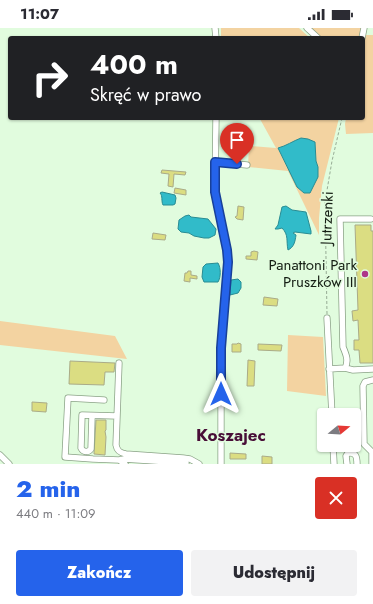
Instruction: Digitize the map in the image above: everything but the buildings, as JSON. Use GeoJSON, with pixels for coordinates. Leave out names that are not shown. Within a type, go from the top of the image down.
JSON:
{"type":"FeatureCollection","features":[{"type":"Feature","properties":{"kind":"street"},"geometry":{"type":"LineString","coordinates":[[307,28],[316,36]]}},
{"type":"Feature","properties":{"kind":"street"},"geometry":{"type":"LineString","coordinates":[[216,120],[215,192],[227,250],[228,262],[221,348],[221,464]]}},
{"type":"Feature","properties":{"kind":"street"},"geometry":{"type":"LineString","coordinates":[[215,162],[247,165]]}},
{"type":"Feature","properties":{"kind":"street"},"geometry":{"type":"LineString","coordinates":[[345,368],[347,365],[346,354],[343,346],[340,219],[371,219]]}},
{"type":"Feature","properties":{"kind":"street"},"geometry":{"type":"LineString","coordinates":[[327,318],[332,408]]}},
{"type":"Feature","properties":{"kind":"street"},"geometry":{"type":"LineString","coordinates":[[119,363],[116,448],[120,452],[126,454],[183,458],[190,459],[199,464]]}},
{"type":"Feature","properties":{"kind":"street"},"geometry":{"type":"LineString","coordinates":[[329,369],[373,369]]}},
{"type":"Feature","properties":{"kind":"street"},"geometry":{"type":"LineString","coordinates":[[372,464],[372,452],[364,444],[363,386],[365,382],[373,380]]}},
{"type":"Feature","properties":{"kind":"street"},"geometry":{"type":"LineString","coordinates":[[104,400],[68,398],[65,457],[93,460],[124,459],[186,463]]}},
{"type":"Feature","properties":{"kind":"street"},"geometry":{"type":"LineString","coordinates":[[92,416],[90,449],[87,452],[81,448],[82,415],[117,416]]}},
{"type":"Feature","properties":{"kind":"street"},"geometry":{"type":"LineString","coordinates":[[333,452],[334,464]]}},
{"type":"Feature","properties":{"kind":"street"},"geometry":{"type":"LineString","coordinates":[[347,464],[346,456],[348,453],[352,453],[356,455],[357,464]]}},
{"type":"Feature","properties":{"kind":"street"},"geometry":{"type":"LineString","coordinates":[[117,460],[126,454]]}},
{"type":"Feature","properties":{"kind":"street"},"geometry":{"type":"LineString","coordinates":[[0,455],[9,464]]}},
{"type":"Feature","properties":{"kind":"street"},"geometry":{"type":"LineString","coordinates":[[117,460],[125,464]]}},
{"type":"Feature","properties":{"kind":"path","name":"Jutrzenki"},"geometry":{"type":"LineString","coordinates":[[327,318],[325,202],[332,161],[342,120]]}},
{"type":"Feature","properties":{"kind":"shaded area"},"geometry":{"type":"Polygon","coordinates":[[[221,28],[299,28],[308,36],[221,36],[221,28]]]}},
{"type":"Feature","properties":{"kind":"shaded area"},"geometry":{"type":"Polygon","coordinates":[[[310,28],[361,28],[359,36],[319,36],[310,28]]]}},
{"type":"Feature","properties":{"kind":"shaded area"},"geometry":{"type":"Polygon","coordinates":[[[373,35],[373,133],[346,134],[346,120],[365,120],[365,36],[373,35]]]}},
{"type":"Feature","properties":{"kind":"shaded area"},"geometry":{"type":"Polygon","coordinates":[[[261,120],[338,120],[322,186],[319,235],[288,171],[248,167],[249,146],[276,148],[261,120]],[[315,142],[288,145],[278,148],[297,187],[318,177],[318,167],[316,161],[315,142]]]}},
{"type":"Feature","properties":{"kind":"shaded area"},"geometry":{"type":"Polygon","coordinates":[[[0,321],[115,336],[127,359],[0,345],[0,321]]]}},
{"type":"Feature","properties":{"kind":"shaded area"},"geometry":{"type":"Polygon","coordinates":[[[288,335],[323,337],[326,396],[287,391],[288,335]]]}},
{"type":"Feature","properties":{"kind":"water"},"geometry":{"type":"Polygon","coordinates":[[[301,138],[315,142],[318,177],[310,193],[304,193],[297,187],[278,148],[301,138]]]}},
{"type":"Feature","properties":{"kind":"water"},"geometry":{"type":"Polygon","coordinates":[[[162,192],[175,195],[175,204],[163,205],[160,193],[162,192]]]}},
{"type":"Feature","properties":{"kind":"water"},"geometry":{"type":"Polygon","coordinates":[[[286,206],[292,210],[306,212],[311,231],[311,234],[293,233],[296,235],[295,242],[288,250],[284,231],[282,228],[275,229],[278,225],[282,207],[286,206]]]}},
{"type":"Feature","properties":{"kind":"water"},"geometry":{"type":"Polygon","coordinates":[[[189,215],[191,217],[208,219],[216,229],[215,235],[209,238],[204,238],[181,232],[178,229],[179,220],[189,215]]]}},
{"type":"Feature","properties":{"kind":"water"},"geometry":{"type":"Polygon","coordinates":[[[218,263],[220,267],[220,278],[218,282],[204,282],[202,277],[203,267],[206,264],[218,263]]]}},
{"type":"Feature","properties":{"kind":"water"},"geometry":{"type":"Polygon","coordinates":[[[238,279],[241,282],[241,288],[238,293],[230,295],[231,280],[238,279]]]}},
{"type":"Feature","properties":{"kind":"place","name":"Panattoni Park Pruszków III"},"geometry":{"type":"Point","coordinates":[365,274]}},
{"type":"Feature","properties":{"kind":"district","name":"Koszajec"},"geometry":{"type":"Point","coordinates":[231,435]}},
{"type":"Feature","properties":{"kind":"route"},"geometry":{"type":"LineString","coordinates":[[221,394],[221,348],[228,262],[227,250],[216,203],[215,162],[237,164]]}}]}
